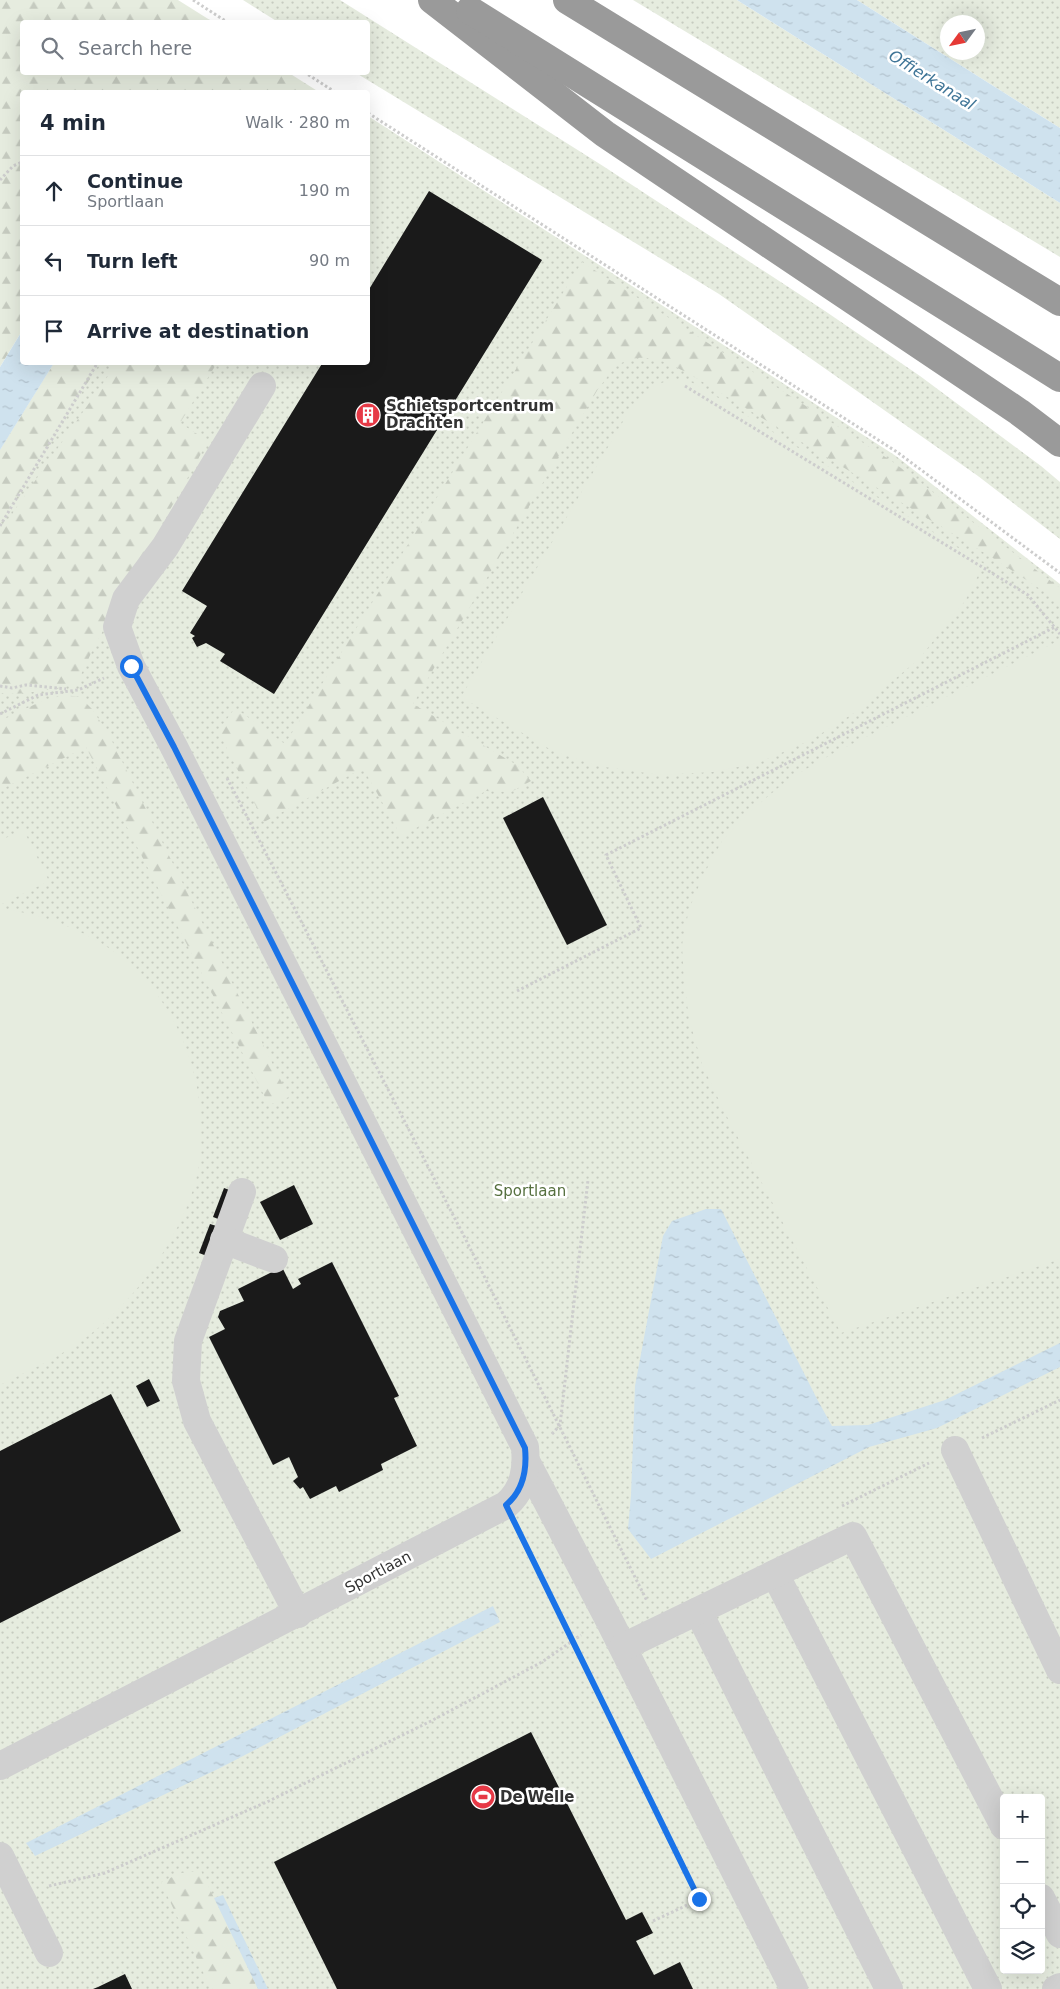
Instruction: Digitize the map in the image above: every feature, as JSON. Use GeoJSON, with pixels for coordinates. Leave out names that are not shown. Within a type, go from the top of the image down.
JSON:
{"type":"FeatureCollection","features":[{"type":"Feature","properties":{"kind":"highway"},"geometry":{"type":"LineString","coordinates":[[432,0],[604,134],[1011,406],[1060,443]]}},
{"type":"Feature","properties":{"kind":"highway"},"geometry":{"type":"LineString","coordinates":[[454,0],[1060,378]]}},
{"type":"Feature","properties":{"kind":"highway"},"geometry":{"type":"LineString","coordinates":[[567,0],[1060,302]]}},
{"type":"Feature","properties":{"kind":"street"},"geometry":{"type":"LineString","coordinates":[[262,386],[165,547],[126,599],[117,628],[131,666],[184,765],[525,1448],[527,1463],[623,1647],[794,1989]]}},
{"type":"Feature","properties":{"kind":"street"},"geometry":{"type":"LineString","coordinates":[[242,1192],[188,1341],[186,1381],[197,1422],[298,1614]]}},
{"type":"Feature","properties":{"kind":"street"},"geometry":{"type":"LineString","coordinates":[[224,1240],[274,1259]]}},
{"type":"Feature","properties":{"kind":"street"},"geometry":{"type":"LineString","coordinates":[[955,1450],[1060,1670]]}},
{"type":"Feature","properties":{"kind":"street","name":"Sportlaan"},"geometry":{"type":"LineString","coordinates":[[0,1766],[298,1614],[506,1505],[514,1499],[524,1479],[527,1463]]}},
{"type":"Feature","properties":{"kind":"street"},"geometry":{"type":"LineString","coordinates":[[623,1647],[853,1536],[1000,1818]]}},
{"type":"Feature","properties":{"kind":"street"},"geometry":{"type":"LineString","coordinates":[[775,1574],[988,1989]]}},
{"type":"Feature","properties":{"kind":"street"},"geometry":{"type":"LineString","coordinates":[[698,1611],[890,1989]]}},
{"type":"Feature","properties":{"kind":"street"},"geometry":{"type":"LineString","coordinates":[[0,1856],[49,1953]]}},
{"type":"Feature","properties":{"kind":"street"},"geometry":{"type":"LineString","coordinates":[[1045,1906],[1060,1934]]}},
{"type":"Feature","properties":{"kind":"street"},"geometry":{"type":"LineString","coordinates":[[1056,1989],[1060,1987]]}},
{"type":"Feature","properties":{"kind":"path"},"geometry":{"type":"LineString","coordinates":[[193,0],[224,20]]}},
{"type":"Feature","properties":{"kind":"path"},"geometry":{"type":"LineString","coordinates":[[309,75],[333,90]]}},
{"type":"Feature","properties":{"kind":"path"},"geometry":{"type":"LineString","coordinates":[[370,114],[897,452],[1060,573]]}},
{"type":"Feature","properties":{"kind":"path"},"geometry":{"type":"LineString","coordinates":[[0,180],[13,166],[20,163]]}},
{"type":"Feature","properties":{"kind":"path"},"geometry":{"type":"LineString","coordinates":[[0,526],[96,365]]}},
{"type":"Feature","properties":{"kind":"path"},"geometry":{"type":"LineString","coordinates":[[686,386],[1028,595],[1060,634]]}},
{"type":"Feature","properties":{"kind":"path"},"geometry":{"type":"LineString","coordinates":[[517,991],[641,928],[606,855],[1055,627]]}},
{"type":"Feature","properties":{"kind":"path"},"geometry":{"type":"LineString","coordinates":[[0,714],[38,695],[78,690],[131,666]]}},
{"type":"Feature","properties":{"kind":"path"},"geometry":{"type":"LineString","coordinates":[[0,686],[12,688],[26,685],[78,690]]}},
{"type":"Feature","properties":{"kind":"path"},"geometry":{"type":"LineString","coordinates":[[224,772],[468,1242],[648,1601]]}},
{"type":"Feature","properties":{"kind":"path"},"geometry":{"type":"LineString","coordinates":[[527,1463],[560,1425],[588,1180]]}},
{"type":"Feature","properties":{"kind":"path"},"geometry":{"type":"LineString","coordinates":[[955,1450],[1060,1400]]}},
{"type":"Feature","properties":{"kind":"path"},"geometry":{"type":"LineString","coordinates":[[506,1505],[699,1899]]}},
{"type":"Feature","properties":{"kind":"path"},"geometry":{"type":"LineString","coordinates":[[22,1899],[47,1887],[105,1873],[269,1800],[431,1722],[542,1662],[573,1639]]}},
{"type":"Feature","properties":{"kind":"path"},"geometry":{"type":"LineString","coordinates":[[653,1922],[741,1880]]}},
{"type":"Feature","properties":{"kind":"green space"},"geometry":{"type":"Polygon","coordinates":[[[0,0],[178,0],[210,20],[20,20],[20,75],[292,75],[316,90],[20,90],[20,334],[0,367],[0,0]]]}},
{"type":"Feature","properties":{"kind":"green space"},"geometry":{"type":"Polygon","coordinates":[[[243,0],[340,0],[603,166],[825,311],[920,376],[1060,482],[1060,539],[978,476],[719,294],[359,75],[370,75],[370,20],[275,20],[243,0]]]}},
{"type":"Feature","properties":{"kind":"green space"},"geometry":{"type":"Polygon","coordinates":[[[633,0],[737,0],[1060,203],[1060,257],[633,0]]]}},
{"type":"Feature","properties":{"kind":"green space"},"geometry":{"type":"Polygon","coordinates":[[[857,0],[1060,0],[1060,128],[952,60],[985,60],[985,15],[940,15],[940,52],[857,0]]]}},
{"type":"Feature","properties":{"kind":"green space","name":"Sportlaan"},"geometry":{"type":"Polygon","coordinates":[[[370,117],[896,456],[1060,584],[1060,1989],[0,1989],[0,450],[53,365],[370,365],[370,117]]]}},
{"type":"Feature","properties":{"kind":"green space"},"geometry":{"type":"Polygon","coordinates":[[[582,262],[893,462],[1060,588],[1060,602],[996,560],[691,376],[671,365],[650,358],[629,360],[615,367],[598,389],[413,704],[517,765],[531,781],[511,792],[486,791],[401,836],[363,768],[264,822],[218,731],[235,708],[285,744],[582,262]]]}},
{"type":"Feature","properties":{"kind":"green space"},"geometry":{"type":"Polygon","coordinates":[[[53,365],[99,365],[0,524],[0,450],[53,365]]]}},
{"type":"Feature","properties":{"kind":"green space"},"geometry":{"type":"Polygon","coordinates":[[[116,365],[216,365],[180,423],[208,441],[94,647],[76,685],[29,693],[0,693],[0,534],[116,365]]]}},
{"type":"Feature","properties":{"kind":"green space"},"geometry":{"type":"Polygon","coordinates":[[[670,380],[689,381],[709,392],[984,564],[965,601],[919,659],[854,713],[811,740],[758,763],[713,772],[660,775],[598,766],[553,751],[461,697],[628,413],[646,392],[656,385],[670,380]]]}},
{"type":"Feature","properties":{"kind":"green space"},"geometry":{"type":"Polygon","coordinates":[[[1060,640],[1060,1259],[841,1333],[724,1111],[702,1064],[689,1019],[684,981],[682,945],[689,909],[704,874],[722,841],[749,812],[789,779],[832,754],[1060,640]]]}},
{"type":"Feature","properties":{"kind":"green space"},"geometry":{"type":"Polygon","coordinates":[[[65,695],[80,697],[92,709],[109,735],[289,1097],[269,1105],[86,747],[0,790],[0,721],[44,700],[65,695]]]}},
{"type":"Feature","properties":{"kind":"green space"},"geometry":{"type":"Polygon","coordinates":[[[23,829],[49,881],[0,905],[0,841],[23,829]]]}},
{"type":"Feature","properties":{"kind":"green space"},"geometry":{"type":"Polygon","coordinates":[[[0,909],[18,911],[55,921],[91,937],[123,958],[152,987],[176,1026],[186,1047],[193,1069],[201,1115],[201,1157],[196,1181],[180,1222],[152,1270],[129,1298],[104,1323],[77,1344],[49,1361],[0,1385],[0,909]]]}},
{"type":"Feature","properties":{"kind":"green space"},"geometry":{"type":"Polygon","coordinates":[[[201,1871],[258,1989],[211,1989],[161,1882],[181,1873],[201,1871]]]}},
{"type":"Feature","properties":{"kind":"water","name":"Offierkanaal"},"geometry":{"type":"Polygon","coordinates":[[[737,0],[857,0],[940,52],[940,60],[952,60],[1060,128],[1060,203],[737,0]]]}},
{"type":"Feature","properties":{"kind":"water"},"geometry":{"type":"Polygon","coordinates":[[[20,334],[20,365],[53,365],[0,450],[0,367],[20,334]]]}},
{"type":"Feature","properties":{"kind":"water"},"geometry":{"type":"Polygon","coordinates":[[[706,1209],[721,1209],[832,1426],[868,1425],[945,1400],[1060,1343],[1060,1367],[937,1428],[869,1447],[651,1559],[628,1529],[635,1386],[663,1236],[672,1221],[706,1209]]]}},
{"type":"Feature","properties":{"kind":"water"},"geometry":{"type":"Polygon","coordinates":[[[493,1606],[500,1622],[220,1768],[35,1856],[26,1843],[493,1606]]]}},
{"type":"Feature","properties":{"kind":"water"},"geometry":{"type":"Polygon","coordinates":[[[223,1895],[268,1989],[258,1989],[214,1898],[223,1895]]]}},
{"type":"Feature","properties":{"kind":"building","name":"Schietsportcentrum Drachten"},"geometry":{"type":"Polygon","coordinates":[[[429,191],[542,260],[274,694],[220,661],[225,654],[206,643],[197,647],[192,638],[195,636],[190,633],[207,606],[182,591],[321,365],[370,365],[370,288],[429,191]]]}},
{"type":"Feature","properties":{"kind":"building"},"geometry":{"type":"Polygon","coordinates":[[[543,797],[607,925],[567,945],[503,818],[543,797]]]}},
{"type":"Feature","properties":{"kind":"building"},"geometry":{"type":"Polygon","coordinates":[[[294,1185],[313,1224],[280,1240],[260,1202],[294,1185]]]}},
{"type":"Feature","properties":{"kind":"building"},"geometry":{"type":"Polygon","coordinates":[[[224,1188],[240,1194],[229,1223],[213,1217],[224,1188]]]}},
{"type":"Feature","properties":{"kind":"building"},"geometry":{"type":"Polygon","coordinates":[[[210,1224],[226,1229],[215,1259],[199,1253],[210,1224]]]}},
{"type":"Feature","properties":{"kind":"building"},"geometry":{"type":"Polygon","coordinates":[[[332,1262],[399,1396],[394,1398],[417,1446],[381,1464],[383,1470],[339,1492],[336,1486],[310,1499],[303,1487],[300,1489],[293,1481],[298,1477],[289,1457],[273,1465],[209,1337],[225,1329],[218,1317],[220,1311],[244,1301],[238,1289],[282,1267],[293,1289],[301,1284],[298,1279],[332,1262]]]}},
{"type":"Feature","properties":{"kind":"building"},"geometry":{"type":"Polygon","coordinates":[[[149,1379],[160,1401],[147,1407],[136,1386],[149,1379]]]}},
{"type":"Feature","properties":{"kind":"building"},"geometry":{"type":"Polygon","coordinates":[[[111,1394],[181,1531],[0,1623],[0,1451],[111,1394]]]}},
{"type":"Feature","properties":{"kind":"building","name":"De Welle"},"geometry":{"type":"Polygon","coordinates":[[[531,1732],[626,1920],[642,1912],[653,1933],[636,1941],[654,1975],[680,1962],[693,1989],[337,1989],[274,1862],[531,1732]]]}},
{"type":"Feature","properties":{"kind":"building"},"geometry":{"type":"Polygon","coordinates":[[[125,1974],[132,1989],[93,1989],[98,1987],[125,1974]]]}},
{"type":"Feature","properties":{"kind":"place","name":"Schietsportcentrum Drachten"},"geometry":{"type":"Point","coordinates":[368,415]}},
{"type":"Feature","properties":{"kind":"place","name":"De Welle"},"geometry":{"type":"Point","coordinates":[483,1797]}},
{"type":"Feature","properties":{"kind":"route"},"geometry":{"type":"LineString","coordinates":[[131,666],[300,997],[525,1448],[527,1463],[524,1479],[514,1499],[506,1505],[699,1899]]}}]}
